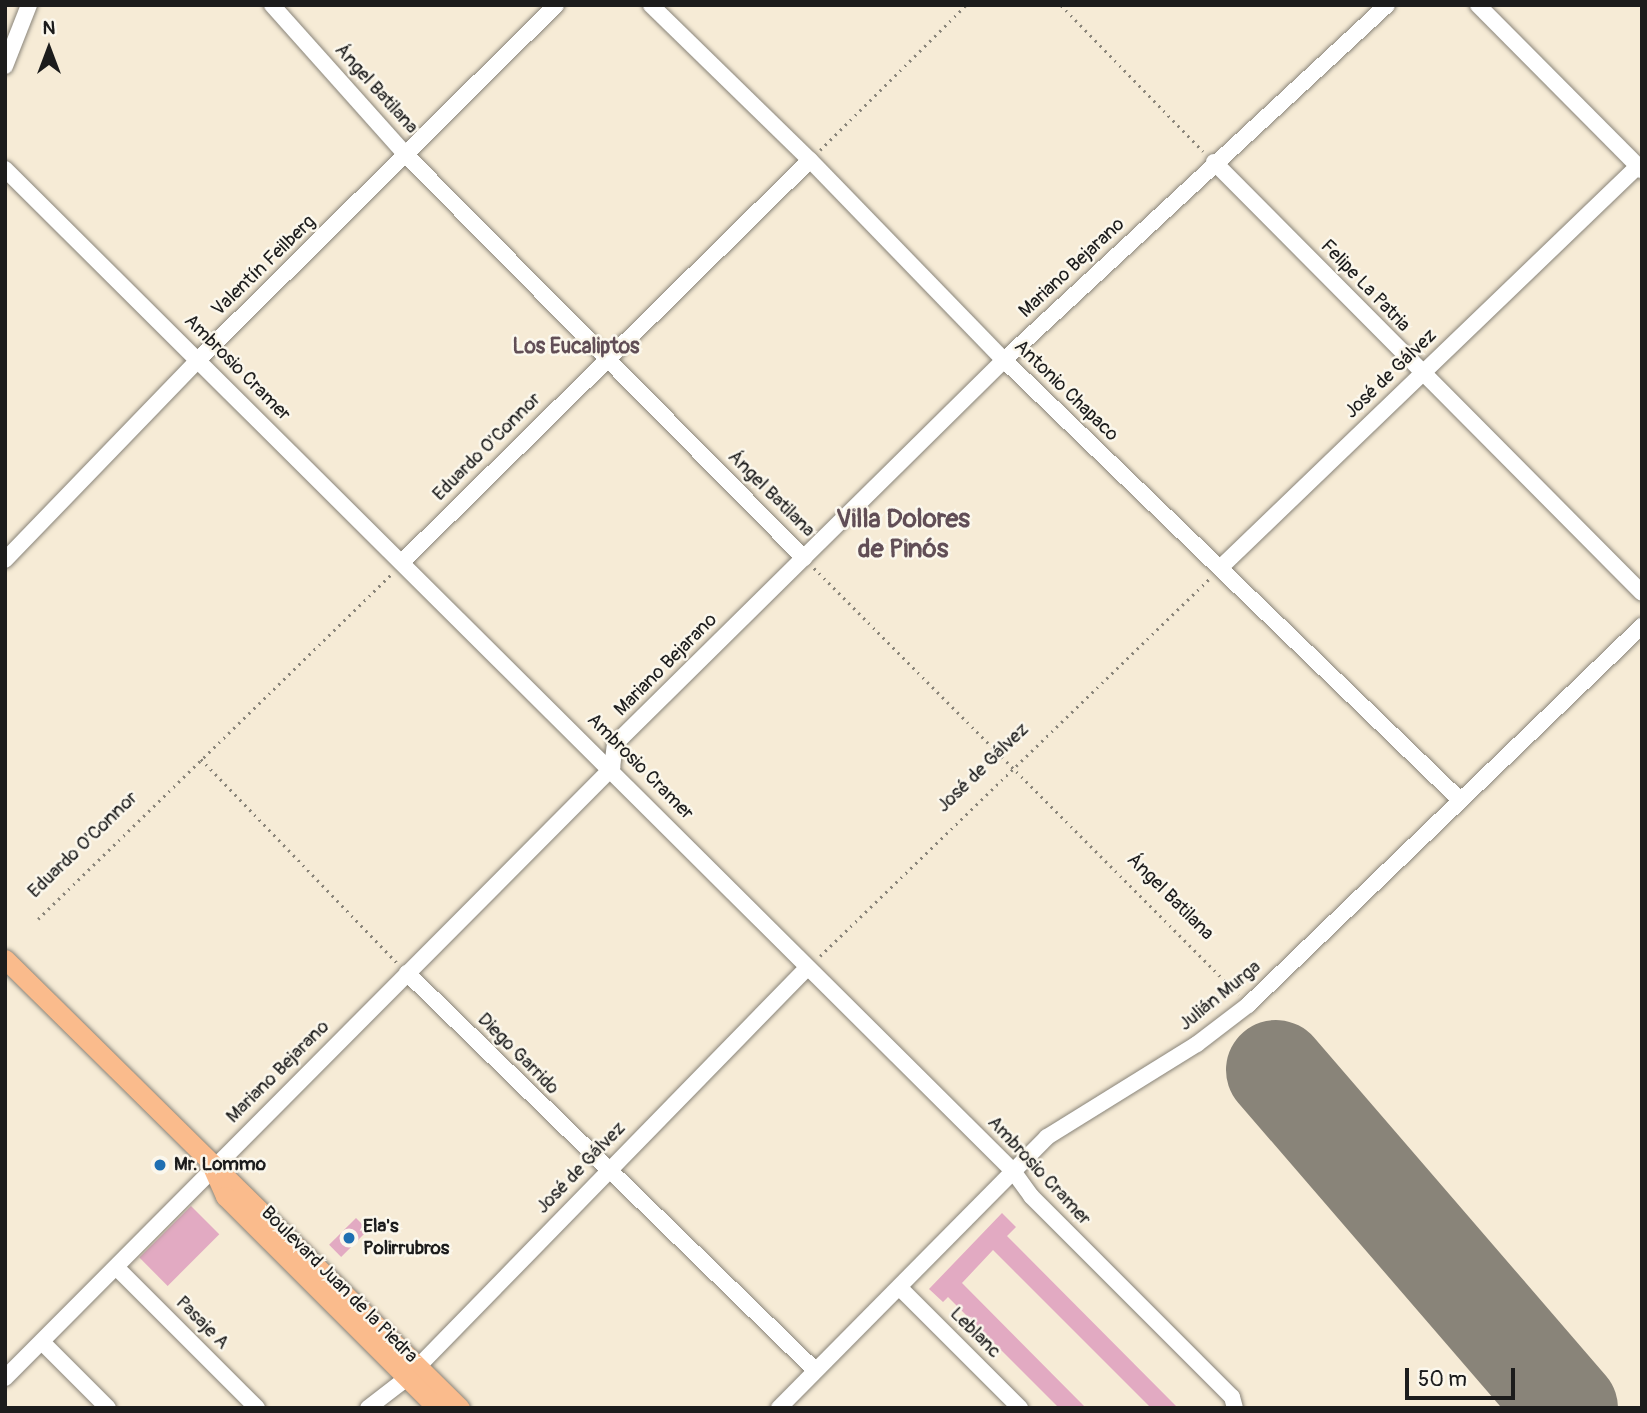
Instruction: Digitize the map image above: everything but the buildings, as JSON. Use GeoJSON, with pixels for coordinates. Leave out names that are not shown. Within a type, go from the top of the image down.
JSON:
{"type":"FeatureCollection","features":[{"type":"Feature","properties":{"kind":"main road","name":"Boulevard Juan de la Piedra"},"geometry":{"type":"LineString","coordinates":[[5,959],[212,1168],[239,1186],[413,1372],[437,1408]]}},
{"type":"Feature","properties":{"kind":"main road","name":"Boulevard Juan de la Piedra"},"geometry":{"type":"LineString","coordinates":[[413,1372],[460,1408]]}},
{"type":"Feature","properties":{"kind":"street"},"geometry":{"type":"LineString","coordinates":[[5,66],[29,5]]}},
{"type":"Feature","properties":{"kind":"street","name":"Ángel Batilana"},"geometry":{"type":"LineString","coordinates":[[272,5],[407,156],[804,558]]}},
{"type":"Feature","properties":{"kind":"street","name":"Valentín Feilberg"},"geometry":{"type":"LineString","coordinates":[[5,560],[198,360],[407,156],[556,5]]}},
{"type":"Feature","properties":{"kind":"street","name":"Antonio Chapaco"},"geometry":{"type":"LineString","coordinates":[[651,5],[810,160],[1004,360],[1459,799]]}},
{"type":"Feature","properties":{"kind":"street","name":"Mariano Bejarano"},"geometry":{"type":"LineString","coordinates":[[5,1378],[612,768],[615,744],[1004,360],[1214,162],[1387,5]]}},
{"type":"Feature","properties":{"kind":"street"},"geometry":{"type":"LineString","coordinates":[[1478,5],[1640,168]]}},
{"type":"Feature","properties":{"kind":"street","name":"Eduardo O'Connor"},"geometry":{"type":"LineString","coordinates":[[403,561],[606,357],[810,160]]}},
{"type":"Feature","properties":{"kind":"street","name":"Felipe La Patria"},"geometry":{"type":"LineString","coordinates":[[1214,162],[1642,593]]}},
{"type":"Feature","properties":{"kind":"street","name":"José de Gálvez"},"geometry":{"type":"LineString","coordinates":[[1220,568],[1421,373],[1640,168]]}},
{"type":"Feature","properties":{"kind":"street","name":"Ambrosio Cramer"},"geometry":{"type":"LineString","coordinates":[[5,169],[612,768],[807,968],[1013,1171],[1031,1196],[1235,1406]]}},
{"type":"Feature","properties":{"kind":"street","name":"Julián Murga"},"geometry":{"type":"LineString","coordinates":[[779,1408],[1013,1171],[1063,1124],[1197,1044],[1248,1005],[1459,799],[1642,626]]}},
{"type":"Feature","properties":{"kind":"street","name":"José de Gálvez"},"geometry":{"type":"LineString","coordinates":[[368,1408],[413,1372],[807,968]]}},
{"type":"Feature","properties":{"kind":"street","name":"Diego Garrido"},"geometry":{"type":"LineString","coordinates":[[407,973],[607,1171],[815,1370]]}},
{"type":"Feature","properties":{"kind":"street","name":"Pasaje A"},"geometry":{"type":"LineString","coordinates":[[117,1268],[257,1408]]}},
{"type":"Feature","properties":{"kind":"street","name":"Leblanc"},"geometry":{"type":"LineString","coordinates":[[900,1288],[1017,1407]]}},
{"type":"Feature","properties":{"kind":"street"},"geometry":{"type":"LineString","coordinates":[[42,1342],[108,1408]]}},
{"type":"Feature","properties":{"kind":"path"},"geometry":{"type":"LineString","coordinates":[[810,160],[966,5]]}},
{"type":"Feature","properties":{"kind":"path"},"geometry":{"type":"LineString","coordinates":[[1061,5],[1214,162]]}},
{"type":"Feature","properties":{"kind":"path","name":"Ángel Batilana"},"geometry":{"type":"LineString","coordinates":[[804,558],[1248,1005]]}},
{"type":"Feature","properties":{"kind":"path","name":"Eduardo O'Connor"},"geometry":{"type":"LineString","coordinates":[[38,919],[403,561]]}},
{"type":"Feature","properties":{"kind":"path","name":"José de Gálvez"},"geometry":{"type":"LineString","coordinates":[[807,968],[1220,568]]}},
{"type":"Feature","properties":{"kind":"path"},"geometry":{"type":"LineString","coordinates":[[201,760],[407,973]]}},
{"type":"Feature","properties":{"kind":"runway"},"geometry":{"type":"LineString","coordinates":[[1276,1070],[1568,1408]]}},
{"type":"Feature","properties":{"kind":"place","name":"Mr. Lommo"},"geometry":{"type":"Point","coordinates":[160,1165]}},
{"type":"Feature","properties":{"kind":"place","name":"Ela's Polirrubros"},"geometry":{"type":"Point","coordinates":[349,1238]}},
{"type":"Feature","properties":{"kind":"district","name":"Los Eucaliptos"},"geometry":{"type":"Point","coordinates":[576,347]}},
{"type":"Feature","properties":{"kind":"district","name":"Villa Dolores de Pinós"},"geometry":{"type":"Point","coordinates":[903,535]}}]}
